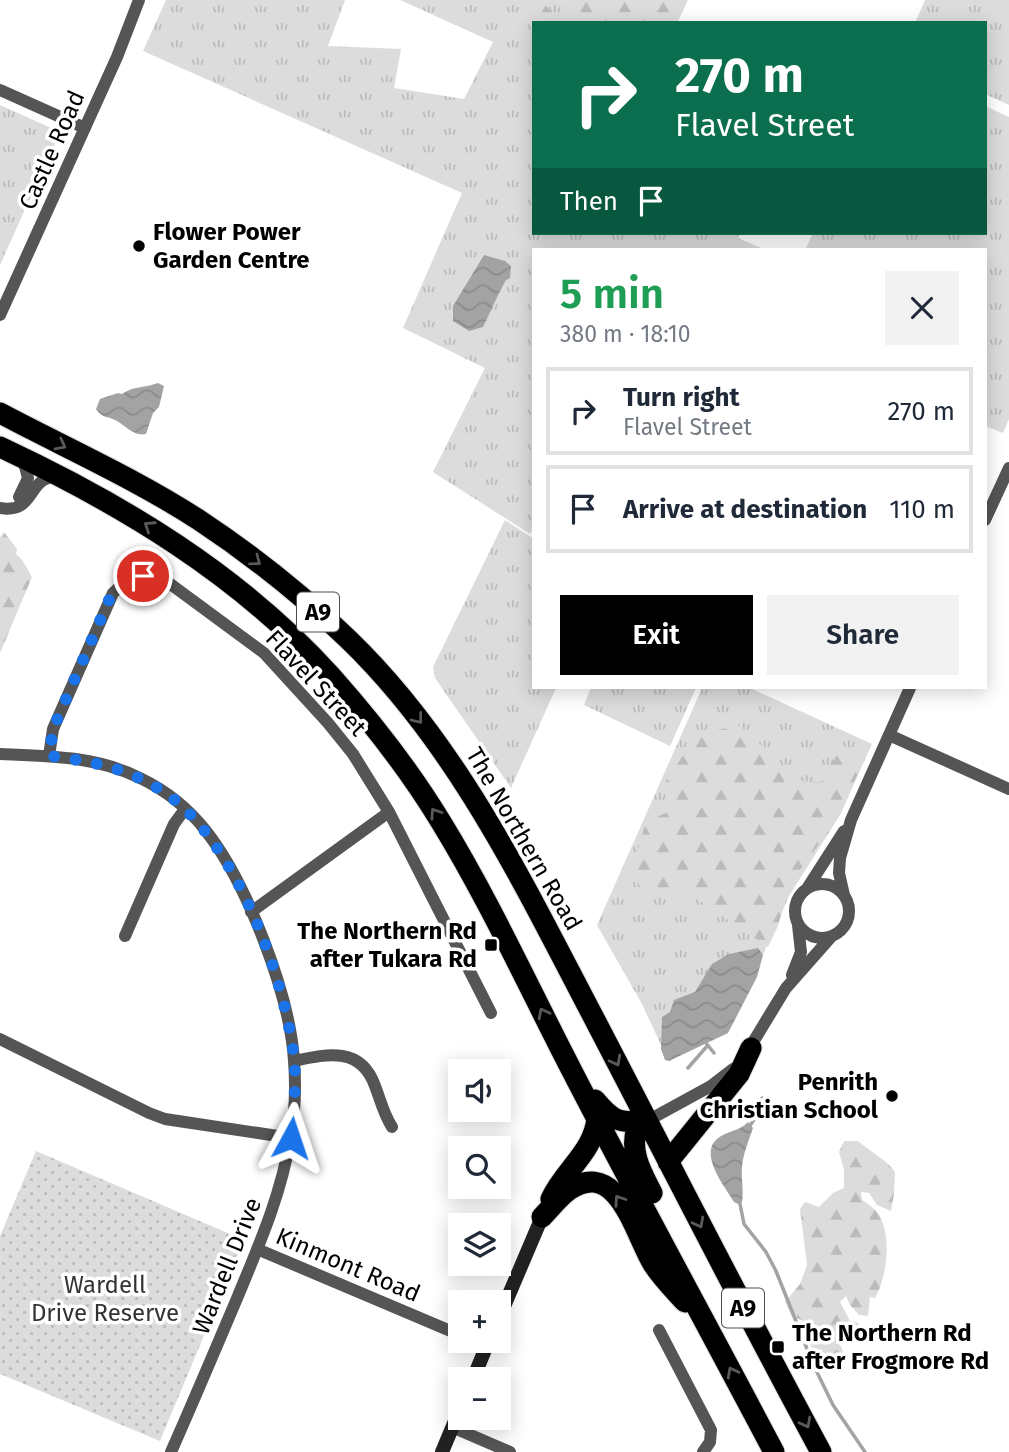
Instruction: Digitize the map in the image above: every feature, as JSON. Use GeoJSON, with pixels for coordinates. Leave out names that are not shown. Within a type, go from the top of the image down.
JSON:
{"type":"FeatureCollection","features":[{"type":"Feature","properties":{"kind":"highway","name":"The Northern Road"},"geometry":{"type":"LineString","coordinates":[[0,413],[141,486],[226,538],[349,640],[400,695],[463,780],[513,864],[821,1452]]}},
{"type":"Feature","properties":{"kind":"highway","name":"A9"},"geometry":{"type":"LineString","coordinates":[[7,451],[109,501],[192,555],[271,618],[330,675],[398,759],[441,821],[498,926],[774,1452]]}},
{"type":"Feature","properties":{"kind":"highway"},"geometry":{"type":"LineString","coordinates":[[668,1162],[739,1074],[751,1048]]}},
{"type":"Feature","properties":{"kind":"highway"},"geometry":{"type":"LineString","coordinates":[[574,1074],[602,1108],[618,1121],[647,1121]]}},
{"type":"Feature","properties":{"kind":"highway"},"geometry":{"type":"LineString","coordinates":[[542,1217],[556,1187],[591,1143],[597,1118]]}},
{"type":"Feature","properties":{"kind":"highway"},"geometry":{"type":"LineString","coordinates":[[647,1121],[637,1128],[635,1134],[636,1158],[688,1263],[713,1336]]}},
{"type":"Feature","properties":{"kind":"highway"},"geometry":{"type":"LineString","coordinates":[[542,1217],[575,1186],[590,1183],[607,1186],[618,1195],[654,1265],[713,1336]]}},
{"type":"Feature","properties":{"kind":"street","name":"Castle Road"},"geometry":{"type":"LineString","coordinates":[[0,315],[122,46],[139,0]]}},
{"type":"Feature","properties":{"kind":"street"},"geometry":{"type":"LineString","coordinates":[[0,90],[85,128]]}},
{"type":"Feature","properties":{"kind":"street"},"geometry":{"type":"LineString","coordinates":[[0,506],[16,501],[26,485],[27,470],[7,451]]}},
{"type":"Feature","properties":{"kind":"street"},"geometry":{"type":"LineString","coordinates":[[987,516],[1009,468]]}},
{"type":"Feature","properties":{"kind":"street"},"geometry":{"type":"LineString","coordinates":[[0,506],[10,510],[25,504],[35,488],[46,478],[58,476],[67,479]]}},
{"type":"Feature","properties":{"kind":"street","name":"Flavel Street"},"geometry":{"type":"LineString","coordinates":[[49,756],[53,729],[109,600],[118,588],[143,576],[169,583],[253,643],[273,661],[353,754],[372,780],[491,1013]]}},
{"type":"Feature","properties":{"kind":"street"},"geometry":{"type":"LineString","coordinates":[[786,988],[831,937],[842,930],[848,919],[849,907],[839,873],[840,858],[851,820],[910,689]]}},
{"type":"Feature","properties":{"kind":"street"},"geometry":{"type":"LineString","coordinates":[[889,735],[1009,789]]}},
{"type":"Feature","properties":{"kind":"street","name":"Wardell Drive"},"geometry":{"type":"LineString","coordinates":[[0,754],[49,756],[93,762],[122,770],[150,783],[185,809],[220,850],[251,912],[282,993],[294,1060],[291,1138],[282,1181],[257,1249],[171,1452]]}},
{"type":"Feature","properties":{"kind":"street"},"geometry":{"type":"LineString","coordinates":[[125,936],[174,824],[185,809]]}},
{"type":"Feature","properties":{"kind":"street"},"geometry":{"type":"LineString","coordinates":[[251,912],[389,812]]}},
{"type":"Feature","properties":{"kind":"street"},"geometry":{"type":"LineString","coordinates":[[647,1121],[719,1080],[740,1062],[751,1048],[786,988],[801,952],[796,903],[851,820]]}},
{"type":"Feature","properties":{"kind":"street"},"geometry":{"type":"LineString","coordinates":[[808,887],[828,884],[844,895]]}},
{"type":"Feature","properties":{"kind":"street"},"geometry":{"type":"LineString","coordinates":[[798,924],[813,937],[831,937]]}},
{"type":"Feature","properties":{"kind":"street"},"geometry":{"type":"LineString","coordinates":[[0,1039],[165,1119],[291,1138]]}},
{"type":"Feature","properties":{"kind":"street"},"geometry":{"type":"LineString","coordinates":[[294,1060],[334,1054],[358,1062],[372,1078],[383,1111],[392,1127]]}},
{"type":"Feature","properties":{"kind":"street"},"geometry":{"type":"LineString","coordinates":[[511,1290],[542,1217]]}},
{"type":"Feature","properties":{"kind":"street","name":"Kinmont Road"},"geometry":{"type":"LineString","coordinates":[[257,1249],[448,1330]]}},
{"type":"Feature","properties":{"kind":"street"},"geometry":{"type":"LineString","coordinates":[[659,1330],[711,1430],[710,1442],[703,1452]]}},
{"type":"Feature","properties":{"kind":"street"},"geometry":{"type":"LineString","coordinates":[[442,1452],[451,1430]]}},
{"type":"Feature","properties":{"kind":"street"},"geometry":{"type":"LineString","coordinates":[[459,1430],[509,1452]]}},
{"type":"Feature","properties":{"kind":"green space"},"geometry":{"type":"Polygon","coordinates":[[[166,0],[345,0],[328,46],[401,49],[394,88],[464,99],[493,42],[400,0],[677,0],[668,21],[532,21],[532,235],[739,235],[738,238],[761,248],[532,248],[530,534],[433,472],[485,368],[403,328],[462,193],[143,51],[166,0]]]}},
{"type":"Feature","properties":{"kind":"green space"},"geometry":{"type":"Polygon","coordinates":[[[566,0],[688,0],[678,21],[571,21],[566,0]]]}},
{"type":"Feature","properties":{"kind":"green space"},"geometry":{"type":"Polygon","coordinates":[[[925,0],[1009,0],[1009,105],[987,95],[987,21],[916,21],[925,0]]]}},
{"type":"Feature","properties":{"kind":"green space"},"geometry":{"type":"Polygon","coordinates":[[[523,1],[543,2],[558,21],[533,21],[523,1]]]}},
{"type":"Feature","properties":{"kind":"green space"},"geometry":{"type":"Polygon","coordinates":[[[0,105],[60,132],[0,265],[0,105]]]}},
{"type":"Feature","properties":{"kind":"green space"},"geometry":{"type":"Polygon","coordinates":[[[987,107],[1009,117],[1009,419],[1003,433],[987,427],[987,248],[806,248],[812,235],[987,235],[987,107]]]}},
{"type":"Feature","properties":{"kind":"green space"},"geometry":{"type":"Polygon","coordinates":[[[505,520],[532,538],[532,689],[556,689],[511,788],[435,678],[433,667],[505,520]]]}},
{"type":"Feature","properties":{"kind":"green space"},"geometry":{"type":"Polygon","coordinates":[[[4,532],[32,577],[0,653],[0,537],[4,532]]]}},
{"type":"Feature","properties":{"kind":"green space"},"geometry":{"type":"Polygon","coordinates":[[[591,689],[696,689],[670,746],[584,705],[591,689]]]}},
{"type":"Feature","properties":{"kind":"green space"},"geometry":{"type":"Polygon","coordinates":[[[702,689],[752,689],[872,744],[840,815],[789,896],[730,1029],[668,1060],[642,1004],[597,925],[702,689]]]}},
{"type":"Feature","properties":{"kind":"green space"},"geometry":{"type":"Polygon","coordinates":[[[740,726],[773,756],[795,781],[821,782],[843,745],[864,759],[840,815],[792,881],[768,947],[681,888],[644,895],[632,869],[646,822],[672,810],[666,781],[698,733],[740,726]]]}},
{"type":"Feature","properties":{"kind":"green space"},"geometry":{"type":"Polygon","coordinates":[[[844,1141],[858,1141],[895,1172],[891,1211],[877,1205],[869,1193],[861,1192],[862,1200],[876,1210],[883,1224],[887,1245],[885,1268],[875,1298],[870,1297],[868,1316],[859,1315],[846,1296],[840,1302],[850,1321],[857,1322],[862,1328],[858,1341],[849,1342],[841,1338],[838,1342],[843,1355],[839,1369],[823,1364],[818,1359],[803,1321],[792,1316],[785,1302],[800,1284],[807,1265],[800,1209],[805,1202],[819,1207],[833,1193],[844,1188],[844,1170],[839,1152],[844,1141]]]}},
{"type":"Feature","properties":{"kind":"green space","name":"Wardell Drive Reserve"},"geometry":{"type":"Polygon","coordinates":[[[36,1151],[244,1240],[160,1441],[0,1374],[0,1236],[36,1151]]]}},
{"type":"Feature","properties":{"kind":"water"},"geometry":{"type":"Polygon","coordinates":[[[484,255],[505,261],[511,266],[510,278],[506,280],[483,327],[469,331],[453,321],[453,306],[484,255]]]}},
{"type":"Feature","properties":{"kind":"water"},"geometry":{"type":"Polygon","coordinates":[[[158,383],[164,386],[159,407],[153,413],[146,434],[133,432],[96,409],[100,399],[158,383]]]}},
{"type":"Feature","properties":{"kind":"water"},"geometry":{"type":"Polygon","coordinates":[[[758,948],[763,955],[757,977],[728,1033],[669,1061],[665,1060],[661,1049],[662,1017],[670,1012],[674,1000],[695,992],[712,964],[729,954],[758,948]]]}},
{"type":"Feature","properties":{"kind":"water"},"geometry":{"type":"Polygon","coordinates":[[[748,1122],[753,1128],[743,1162],[743,1198],[738,1204],[718,1177],[711,1158],[711,1149],[715,1141],[723,1135],[748,1122]]]}},
{"type":"Feature","properties":{"kind":"waterway"},"geometry":{"type":"LineString","coordinates":[[706,1043],[714,1053]]}},
{"type":"Feature","properties":{"kind":"waterway"},"geometry":{"type":"LineString","coordinates":[[688,1068],[708,1045]]}},
{"type":"Feature","properties":{"kind":"waterway"},"geometry":{"type":"LineString","coordinates":[[760,1112],[762,1098]]}},
{"type":"Feature","properties":{"kind":"waterway"},"geometry":{"type":"LineString","coordinates":[[749,1127],[759,1112],[756,1109]]}},
{"type":"Feature","properties":{"kind":"waterway"},"geometry":{"type":"LineString","coordinates":[[739,1199],[744,1224],[766,1252],[776,1271],[813,1364],[833,1405],[865,1452]]}},
{"type":"Feature","properties":{"kind":"place","name":"Flower Power Garden Centre"},"geometry":{"type":"Point","coordinates":[139,246]}},
{"type":"Feature","properties":{"kind":"place","name":"The Northern Rd after Tukara Rd"},"geometry":{"type":"Point","coordinates":[491,945]}},
{"type":"Feature","properties":{"kind":"place","name":"Penrith Christian School"},"geometry":{"type":"Point","coordinates":[892,1096]}},
{"type":"Feature","properties":{"kind":"place","name":"The Northern Rd after Frogmore Rd"},"geometry":{"type":"Point","coordinates":[778,1347]}},
{"type":"Feature","properties":{"kind":"route"},"geometry":{"type":"LineString","coordinates":[[143,576],[124,583],[109,600],[53,729],[49,756],[102,764],[150,783],[185,809],[204,828],[220,850],[251,912],[282,993],[294,1060],[291,1138]]}}]}
